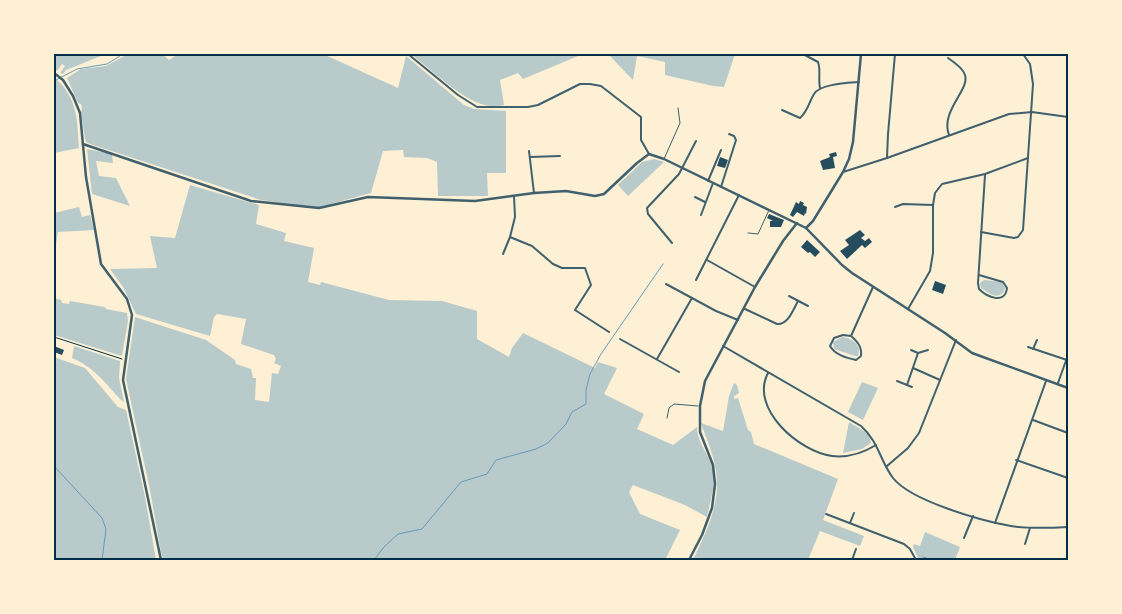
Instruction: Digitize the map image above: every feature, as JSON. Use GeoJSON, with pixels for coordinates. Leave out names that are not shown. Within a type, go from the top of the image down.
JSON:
{"type":"FeatureCollection","features":[{"type":"Feature","properties":{"kind":"street"},"geometry":{"type":"LineString","coordinates":[[408,54],[458,95],[477,106],[528,107],[544,102],[580,84],[601,86],[641,117],[641,140],[649,154],[806,228],[842,265],[956,340],[972,353],[1068,388]]}},
{"type":"Feature","properties":{"kind":"street"},"geometry":{"type":"LineString","coordinates":[[803,54],[814,59],[819,66],[820,88]]}},
{"type":"Feature","properties":{"kind":"street"},"geometry":{"type":"LineString","coordinates":[[806,228],[843,172],[853,142],[861,54]]}},
{"type":"Feature","properties":{"kind":"street"},"geometry":{"type":"LineString","coordinates":[[887,158],[895,54]]}},
{"type":"Feature","properties":{"kind":"street"},"geometry":{"type":"LineString","coordinates":[[981,232],[1014,238],[1021,234],[1032,112],[1033,77],[1030,64],[1023,54]]}},
{"type":"Feature","properties":{"kind":"street"},"geometry":{"type":"LineString","coordinates":[[948,58],[965,73],[966,82],[950,112],[947,130],[949,135]]}},
{"type":"Feature","properties":{"kind":"street"},"geometry":{"type":"LineString","coordinates":[[55,74],[63,80],[73,96],[80,113],[86,177],[101,264],[127,299],[132,315],[125,359],[124,390],[161,560]]}},
{"type":"Feature","properties":{"kind":"street"},"geometry":{"type":"LineString","coordinates":[[782,110],[802,117],[809,108],[814,94],[820,88],[859,82]]}},
{"type":"Feature","properties":{"kind":"street"},"geometry":{"type":"LineString","coordinates":[[843,172],[1009,114],[1032,112],[1068,117]]}},
{"type":"Feature","properties":{"kind":"street"},"geometry":{"type":"LineString","coordinates":[[721,187],[736,140],[734,136],[729,134]]}},
{"type":"Feature","properties":{"kind":"street"},"geometry":{"type":"LineString","coordinates":[[672,243],[648,214],[647,208],[682,168],[696,141]]}},
{"type":"Feature","properties":{"kind":"street"},"geometry":{"type":"LineString","coordinates":[[83,144],[251,201],[264,204],[319,208],[368,197],[475,201],[534,193],[566,191],[594,196],[604,194],[649,154]]}},
{"type":"Feature","properties":{"kind":"street"},"geometry":{"type":"LineString","coordinates":[[708,181],[721,150]]}},
{"type":"Feature","properties":{"kind":"street"},"geometry":{"type":"LineString","coordinates":[[529,151],[534,193]]}},
{"type":"Feature","properties":{"kind":"street"},"geometry":{"type":"LineString","coordinates":[[530,157],[560,156]]}},
{"type":"Feature","properties":{"kind":"street"},"geometry":{"type":"LineString","coordinates":[[908,309],[926,280],[931,266],[935,193],[942,184],[984,174],[1028,158]]}},
{"type":"Feature","properties":{"kind":"street"},"geometry":{"type":"LineString","coordinates":[[979,275],[1003,282],[1007,288],[1006,294],[1002,298],[995,298],[979,288],[979,275],[984,174]]}},
{"type":"Feature","properties":{"kind":"street"},"geometry":{"type":"LineString","coordinates":[[701,215],[713,183]]}},
{"type":"Feature","properties":{"kind":"street"},"geometry":{"type":"LineString","coordinates":[[696,280],[739,195]]}},
{"type":"Feature","properties":{"kind":"street"},"geometry":{"type":"LineString","coordinates":[[503,254],[510,238],[515,217],[514,196]]}},
{"type":"Feature","properties":{"kind":"street"},"geometry":{"type":"LineString","coordinates":[[694,197],[705,202]]}},
{"type":"Feature","properties":{"kind":"street"},"geometry":{"type":"LineString","coordinates":[[895,207],[903,204],[934,205]]}},
{"type":"Feature","properties":{"kind":"street"},"geometry":{"type":"LineString","coordinates":[[689,560],[702,535],[712,508],[715,484],[712,465],[700,432],[700,406],[705,381],[745,309],[755,287],[783,241],[797,224]]}},
{"type":"Feature","properties":{"kind":"street"},"geometry":{"type":"LineString","coordinates":[[510,238],[532,246],[553,264],[562,268],[585,268],[591,285],[575,310],[609,332]]}},
{"type":"Feature","properties":{"kind":"street"},"geometry":{"type":"LineString","coordinates":[[707,260],[755,287]]}},
{"type":"Feature","properties":{"kind":"street"},"geometry":{"type":"LineString","coordinates":[[666,284],[738,320]]}},
{"type":"Feature","properties":{"kind":"street"},"geometry":{"type":"LineString","coordinates":[[851,336],[873,286]]}},
{"type":"Feature","properties":{"kind":"street"},"geometry":{"type":"LineString","coordinates":[[788,296],[808,306]]}},
{"type":"Feature","properties":{"kind":"street"},"geometry":{"type":"LineString","coordinates":[[657,359],[692,298]]}},
{"type":"Feature","properties":{"kind":"street"},"geometry":{"type":"LineString","coordinates":[[745,309],[782,325],[786,322],[798,301]]}},
{"type":"Feature","properties":{"kind":"street"},"geometry":{"type":"LineString","coordinates":[[843,335],[851,336],[856,340],[862,351],[861,356],[856,360],[832,350],[830,346],[834,338],[843,335]]}},
{"type":"Feature","properties":{"kind":"street"},"geometry":{"type":"LineString","coordinates":[[620,339],[679,372]]}},
{"type":"Feature","properties":{"kind":"street"},"geometry":{"type":"LineString","coordinates":[[887,466],[908,448],[919,433],[956,340]]}},
{"type":"Feature","properties":{"kind":"street"},"geometry":{"type":"LineString","coordinates":[[1033,349],[1037,340]]}},
{"type":"Feature","properties":{"kind":"street"},"geometry":{"type":"LineString","coordinates":[[723,346],[861,426],[870,434],[893,478],[926,501],[995,523],[1030,528],[1068,527]]}},
{"type":"Feature","properties":{"kind":"street"},"geometry":{"type":"LineString","coordinates":[[1028,347],[1067,360]]}},
{"type":"Feature","properties":{"kind":"street"},"geometry":{"type":"LineString","coordinates":[[911,350],[918,353],[928,350]]}},
{"type":"Feature","properties":{"kind":"street"},"geometry":{"type":"LineString","coordinates":[[907,385],[918,353]]}},
{"type":"Feature","properties":{"kind":"street"},"geometry":{"type":"LineString","coordinates":[[1058,384],[1068,356]]}},
{"type":"Feature","properties":{"kind":"street"},"geometry":{"type":"LineString","coordinates":[[913,368],[940,380]]}},
{"type":"Feature","properties":{"kind":"street"},"geometry":{"type":"LineString","coordinates":[[768,373],[765,379],[764,391],[765,400],[773,418],[785,431],[803,444],[823,454],[841,456],[860,453],[876,445]]}},
{"type":"Feature","properties":{"kind":"street"},"geometry":{"type":"LineString","coordinates":[[897,381],[912,387]]}},
{"type":"Feature","properties":{"kind":"street"},"geometry":{"type":"LineString","coordinates":[[995,523],[1016,460],[1046,381]]}},
{"type":"Feature","properties":{"kind":"street"},"geometry":{"type":"LineString","coordinates":[[1032,420],[1068,433]]}},
{"type":"Feature","properties":{"kind":"street"},"geometry":{"type":"LineString","coordinates":[[1016,460],[1068,478]]}},
{"type":"Feature","properties":{"kind":"street"},"geometry":{"type":"LineString","coordinates":[[850,523],[854,513]]}},
{"type":"Feature","properties":{"kind":"street"},"geometry":{"type":"LineString","coordinates":[[826,514],[904,544],[910,549],[916,560]]}},
{"type":"Feature","properties":{"kind":"street"},"geometry":{"type":"LineString","coordinates":[[964,538],[973,516]]}},
{"type":"Feature","properties":{"kind":"street"},"geometry":{"type":"LineString","coordinates":[[1025,544],[1030,528]]}},
{"type":"Feature","properties":{"kind":"street"},"geometry":{"type":"LineString","coordinates":[[852,560],[856,548]]}},
{"type":"Feature","properties":{"kind":"lane"},"geometry":{"type":"LineString","coordinates":[[664,160],[680,123],[678,108]]}},
{"type":"Feature","properties":{"kind":"lane"},"geometry":{"type":"LineString","coordinates":[[748,233],[758,234],[770,210]]}},
{"type":"Feature","properties":{"kind":"lane"},"geometry":{"type":"LineString","coordinates":[[667,418],[669,408],[674,404],[700,406]]}},
{"type":"Feature","properties":{"kind":"path"},"geometry":{"type":"LineString","coordinates":[[54,337],[125,359]]}},
{"type":"Feature","properties":{"kind":"shaded area"},"geometry":{"type":"Polygon","coordinates":[[[54,54],[106,54],[66,70],[63,74],[60,73],[65,66],[62,64],[57,71],[54,68],[54,54]]]}},
{"type":"Feature","properties":{"kind":"shaded area"},"geometry":{"type":"Polygon","coordinates":[[[128,54],[162,54],[169,60],[178,54],[323,54],[398,88],[406,56],[464,105],[474,109],[506,111],[506,173],[487,173],[488,196],[438,196],[437,162],[427,158],[404,157],[403,150],[383,151],[371,193],[316,208],[261,200],[87,143],[81,104],[78,103],[67,78],[81,69],[106,66],[128,54]]]}},
{"type":"Feature","properties":{"kind":"shaded area"},"geometry":{"type":"Polygon","coordinates":[[[411,54],[579,54],[523,79],[518,73],[500,80],[504,105],[487,106],[456,91],[411,54]]]}},
{"type":"Feature","properties":{"kind":"shaded area"},"geometry":{"type":"Polygon","coordinates":[[[608,54],[735,54],[724,87],[665,75],[665,62],[637,56],[633,80],[608,54]]]}},
{"type":"Feature","properties":{"kind":"shaded area"},"geometry":{"type":"Polygon","coordinates":[[[54,77],[68,93],[72,101],[77,118],[79,148],[54,153],[54,77]]]}},
{"type":"Feature","properties":{"kind":"shaded area"},"geometry":{"type":"Polygon","coordinates":[[[87,149],[112,154],[113,163],[96,161],[99,176],[116,178],[130,206],[92,194],[87,149]]]}},
{"type":"Feature","properties":{"kind":"shaded area"},"geometry":{"type":"Polygon","coordinates":[[[654,159],[664,162],[628,196],[618,185],[642,162],[654,159]]]}},
{"type":"Feature","properties":{"kind":"shaded area"},"geometry":{"type":"Polygon","coordinates":[[[190,185],[259,205],[256,224],[286,233],[284,241],[314,248],[308,282],[320,285],[321,282],[389,300],[442,301],[477,311],[477,339],[509,357],[512,348],[523,333],[595,368],[598,362],[617,368],[604,394],[644,414],[637,429],[673,445],[697,427],[698,437],[711,463],[714,476],[707,517],[685,505],[633,485],[629,492],[640,514],[680,530],[666,558],[670,560],[163,560],[126,379],[135,317],[206,340],[235,360],[236,364],[251,369],[253,378],[256,378],[255,400],[269,402],[272,373],[278,374],[281,366],[274,363],[276,359],[274,355],[241,344],[246,319],[217,314],[214,317],[210,336],[136,314],[123,287],[110,269],[157,268],[150,236],[175,238],[190,185]]]}},
{"type":"Feature","properties":{"kind":"shaded area"},"geometry":{"type":"Polygon","coordinates":[[[79,207],[82,217],[90,215],[94,230],[58,232],[54,258],[54,213],[79,207]]]}},
{"type":"Feature","properties":{"kind":"shaded area"},"geometry":{"type":"Polygon","coordinates":[[[984,280],[1002,282],[1005,288],[1004,292],[995,296],[990,294],[981,288],[980,283],[984,280]]]}},
{"type":"Feature","properties":{"kind":"shaded area"},"geometry":{"type":"Polygon","coordinates":[[[54,298],[61,300],[62,303],[69,304],[70,301],[127,313],[128,321],[122,356],[54,335],[54,298]]]}},
{"type":"Feature","properties":{"kind":"shaded area"},"geometry":{"type":"Polygon","coordinates":[[[842,337],[849,339],[857,345],[859,349],[858,356],[834,349],[833,342],[842,337]]]}},
{"type":"Feature","properties":{"kind":"shaded area"},"geometry":{"type":"Polygon","coordinates":[[[74,346],[120,361],[119,378],[124,402],[93,371],[72,358],[74,346]]]}},
{"type":"Feature","properties":{"kind":"shaded area"},"geometry":{"type":"Polygon","coordinates":[[[54,357],[85,368],[118,407],[126,410],[145,497],[156,560],[54,560],[54,357]]]}},
{"type":"Feature","properties":{"kind":"shaded area"},"geometry":{"type":"Polygon","coordinates":[[[862,382],[878,388],[863,420],[848,412],[862,382]]]}},
{"type":"Feature","properties":{"kind":"shaded area"},"geometry":{"type":"Polygon","coordinates":[[[734,383],[737,385],[739,393],[734,396],[734,399],[738,398],[754,444],[838,479],[823,520],[864,536],[860,546],[820,531],[808,560],[693,560],[711,517],[717,483],[712,453],[701,423],[723,431],[729,396],[734,383]]]}},
{"type":"Feature","properties":{"kind":"shaded area"},"geometry":{"type":"Polygon","coordinates":[[[849,422],[866,433],[871,443],[862,449],[843,453],[849,422]]]}},
{"type":"Feature","properties":{"kind":"shaded area"},"geometry":{"type":"Polygon","coordinates":[[[925,532],[960,547],[955,560],[919,560],[913,547],[914,544],[920,546],[925,532]]]}},
{"type":"Feature","properties":{"kind":"building"},"geometry":{"type":"Polygon","coordinates":[[[836,152],[837,156],[833,157],[835,168],[823,170],[820,161],[830,157],[829,154],[836,152]]]}},
{"type":"Feature","properties":{"kind":"building"},"geometry":{"type":"Polygon","coordinates":[[[720,157],[728,160],[725,168],[717,166],[720,157]]]}},
{"type":"Feature","properties":{"kind":"building"},"geometry":{"type":"Polygon","coordinates":[[[800,201],[807,207],[806,214],[804,216],[797,212],[793,217],[790,215],[796,202],[799,204],[800,201]]]}},
{"type":"Feature","properties":{"kind":"building"},"geometry":{"type":"Polygon","coordinates":[[[769,214],[784,220],[781,227],[770,227],[770,221],[773,221],[767,218],[769,214]]]}},
{"type":"Feature","properties":{"kind":"building"},"geometry":{"type":"Polygon","coordinates":[[[860,230],[865,235],[861,238],[865,241],[869,238],[872,242],[865,248],[862,245],[847,259],[840,251],[849,245],[845,240],[860,230]]]}},
{"type":"Feature","properties":{"kind":"building"},"geometry":{"type":"Polygon","coordinates":[[[807,240],[820,252],[815,257],[801,247],[807,240]]]}},
{"type":"Feature","properties":{"kind":"building"},"geometry":{"type":"Polygon","coordinates":[[[935,281],[946,285],[943,294],[932,290],[935,281]]]}},
{"type":"Feature","properties":{"kind":"building"},"geometry":{"type":"Polygon","coordinates":[[[54,346],[64,350],[62,355],[54,352],[54,346]]]}},
{"type":"Feature","properties":{"kind":"waterway"},"geometry":{"type":"LineString","coordinates":[[54,83],[56,80],[77,69],[107,64],[123,54]]}},
{"type":"Feature","properties":{"kind":"waterway"},"geometry":{"type":"LineString","coordinates":[[374,560],[398,534],[422,529],[461,482],[487,474],[496,460],[536,449],[548,443],[566,424],[572,412],[586,404],[586,390],[590,374],[601,354],[663,264]]}},
{"type":"Feature","properties":{"kind":"waterway"},"geometry":{"type":"LineString","coordinates":[[54,466],[102,518],[106,529],[102,560]]}},
{"type":"Feature","properties":{"kind":"waterway"},"geometry":{"type":"LineString","coordinates":[[923,557],[932,560]]}}]}
